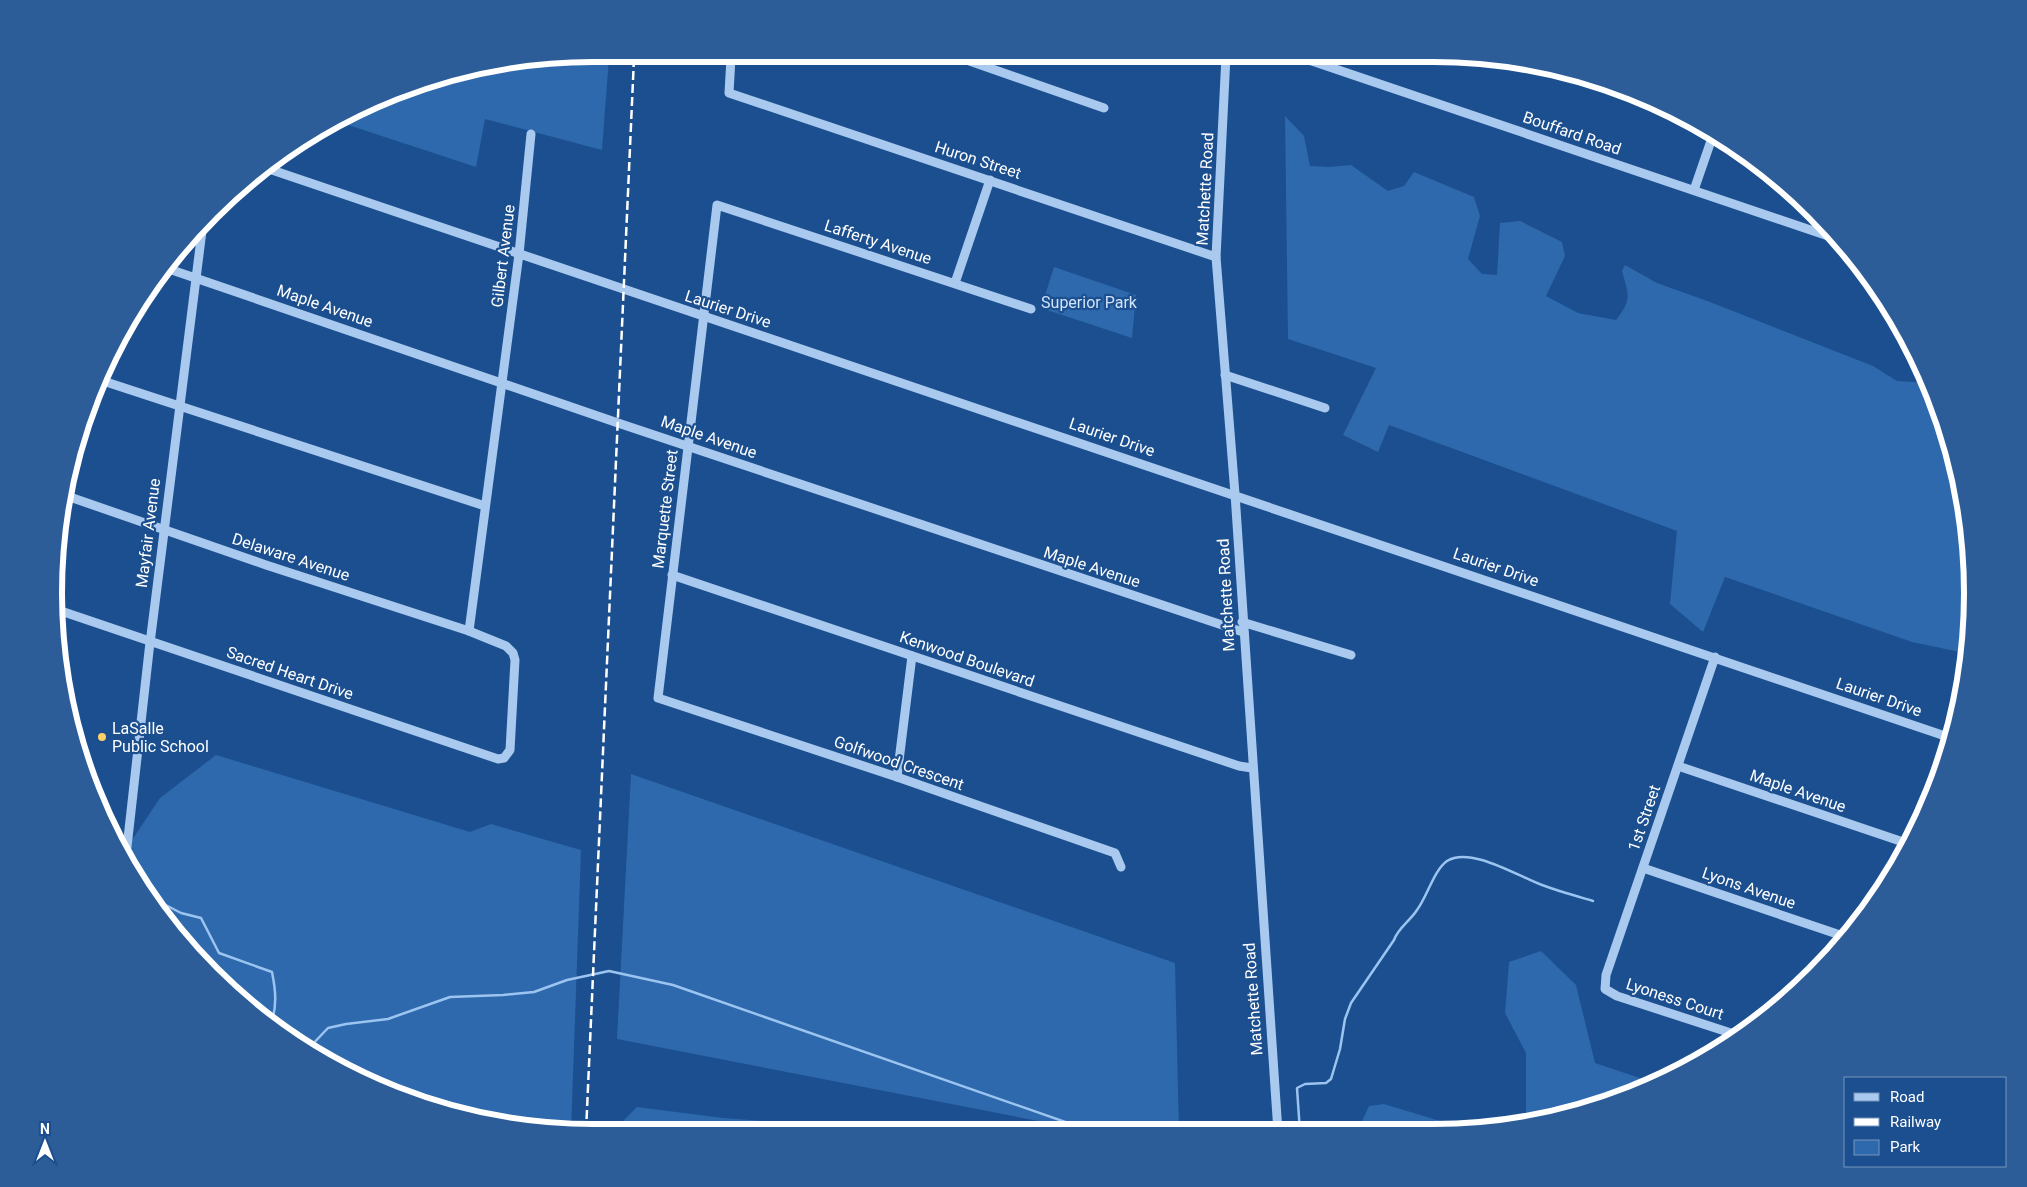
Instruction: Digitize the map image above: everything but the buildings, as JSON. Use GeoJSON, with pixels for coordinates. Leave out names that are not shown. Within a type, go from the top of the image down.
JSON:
{"type":"FeatureCollection","features":[{"type":"Feature","properties":{"kind":"street","name":"Huron Street"},"geometry":{"type":"LineString","coordinates":[[731,62],[729,94],[1216,257]]}},
{"type":"Feature","properties":{"kind":"street"},"geometry":{"type":"LineString","coordinates":[[972,62],[1104,108]]}},
{"type":"Feature","properties":{"kind":"street","name":"Matchette Road"},"geometry":{"type":"LineString","coordinates":[[1226,62],[1216,257],[1235,494],[1242,622],[1278,1125]]}},
{"type":"Feature","properties":{"kind":"street","name":"Bouffard Road"},"geometry":{"type":"LineString","coordinates":[[1316,62],[1825,235]]}},
{"type":"Feature","properties":{"kind":"street","name":"Gilbert Avenue"},"geometry":{"type":"LineString","coordinates":[[469,631],[484,506],[519,254],[531,134]]}},
{"type":"Feature","properties":{"kind":"street"},"geometry":{"type":"LineString","coordinates":[[1694,190],[1711,141]]}},
{"type":"Feature","properties":{"kind":"street","name":"Laurier Drive"},"geometry":{"type":"LineString","coordinates":[[272,170],[1235,494],[1945,736]]}},
{"type":"Feature","properties":{"kind":"street"},"geometry":{"type":"LineString","coordinates":[[955,283],[990,180]]}},
{"type":"Feature","properties":{"kind":"street","name":"Lafferty Avenue"},"geometry":{"type":"LineString","coordinates":[[717,204],[1031,309]]}},
{"type":"Feature","properties":{"kind":"street","name":"Marquette Street"},"geometry":{"type":"LineString","coordinates":[[658,698],[717,204]]}},
{"type":"Feature","properties":{"kind":"street","name":"Mayfair Avenue"},"geometry":{"type":"LineString","coordinates":[[127,846],[178,405],[201,236]]}},
{"type":"Feature","properties":{"kind":"street","name":"Maple Avenue"},"geometry":{"type":"LineString","coordinates":[[172,270],[1005,554],[1243,632]]}},
{"type":"Feature","properties":{"kind":"street"},"geometry":{"type":"LineString","coordinates":[[1225,375],[1325,408]]}},
{"type":"Feature","properties":{"kind":"street"},"geometry":{"type":"LineString","coordinates":[[107,382],[484,506]]}},
{"type":"Feature","properties":{"kind":"street","name":"Delaware Avenue"},"geometry":{"type":"LineString","coordinates":[[72,498],[469,631],[506,646],[513,654],[515,660],[510,750]]}},
{"type":"Feature","properties":{"kind":"street","name":"Kenwood Boulevard"},"geometry":{"type":"LineString","coordinates":[[672,575],[1238,766],[1252,768]]}},
{"type":"Feature","properties":{"kind":"street","name":"Sacred Heart Drive"},"geometry":{"type":"LineString","coordinates":[[63,612],[498,759],[504,758],[510,750]]}},
{"type":"Feature","properties":{"kind":"street"},"geometry":{"type":"LineString","coordinates":[[1242,622],[1351,655]]}},
{"type":"Feature","properties":{"kind":"street"},"geometry":{"type":"LineString","coordinates":[[897,778],[912,656]]}},
{"type":"Feature","properties":{"kind":"street","name":"1st Street"},"geometry":{"type":"LineString","coordinates":[[1605,989],[1606,975],[1715,657]]}},
{"type":"Feature","properties":{"kind":"street","name":"Golfwood Crescent"},"geometry":{"type":"LineString","coordinates":[[658,698],[1115,853],[1121,867]]}},
{"type":"Feature","properties":{"kind":"street","name":"Maple Avenue"},"geometry":{"type":"LineString","coordinates":[[1678,766],[1902,842]]}},
{"type":"Feature","properties":{"kind":"street","name":"Lyons Avenue"},"geometry":{"type":"LineString","coordinates":[[1643,868],[1840,935]]}},
{"type":"Feature","properties":{"kind":"street","name":"Lyoness Court"},"geometry":{"type":"LineString","coordinates":[[1605,989],[1617,996],[1732,1033]]}},
{"type":"Feature","properties":{"kind":"green space"},"geometry":{"type":"Polygon","coordinates":[[[609,62],[602,150],[485,119],[476,167],[346,124],[390,103],[456,81],[524,67],[609,62]]]}},
{"type":"Feature","properties":{"kind":"green space"},"geometry":{"type":"Polygon","coordinates":[[[1285,116],[1304,136],[1310,166],[1351,165],[1388,191],[1404,186],[1414,172],[1474,197],[1480,216],[1468,259],[1482,274],[1497,275],[1500,223],[1520,221],[1562,242],[1565,256],[1546,296],[1578,313],[1616,320],[1625,307],[1628,297],[1622,271],[1625,265],[1657,283],[1873,366],[1897,381],[1921,382],[1946,456],[1960,524],[1964,594],[1961,651],[1912,642],[1725,577],[1703,632],[1670,604],[1677,531],[1389,425],[1378,452],[1343,435],[1376,368],[1288,339],[1285,116]]]}},
{"type":"Feature","properties":{"kind":"green space","name":"Superior Park"},"geometry":{"type":"Polygon","coordinates":[[[1054,267],[1136,295],[1132,338],[1041,308],[1054,267]]]}},
{"type":"Feature","properties":{"kind":"green space"},"geometry":{"type":"Polygon","coordinates":[[[216,755],[470,832],[491,824],[581,850],[571,1124],[524,1120],[490,1114],[423,1096],[359,1070],[298,1035],[270,1015],[243,993],[194,944],[152,889],[127,847],[160,798],[216,755]]]}},
{"type":"Feature","properties":{"kind":"green space"},"geometry":{"type":"Polygon","coordinates":[[[631,774],[1175,963],[1179,1125],[1059,1125],[617,1039],[631,774]]]}},
{"type":"Feature","properties":{"kind":"green space"},"geometry":{"type":"Polygon","coordinates":[[[1541,951],[1576,985],[1595,1063],[1646,1080],[1571,1106],[1526,1116],[1526,1053],[1505,1013],[1509,962],[1541,951]]]}},
{"type":"Feature","properties":{"kind":"green space"},"geometry":{"type":"Polygon","coordinates":[[[1384,1104],[1450,1124],[1360,1125],[1369,1106],[1384,1104]]]}},
{"type":"Feature","properties":{"kind":"green space"},"geometry":{"type":"Polygon","coordinates":[[[637,1107],[800,1125],[619,1125],[637,1107]]]}},
{"type":"Feature","properties":{"kind":"waterway"},"geometry":{"type":"LineString","coordinates":[[1300,1125],[1297,1088],[1305,1084],[1326,1083],[1331,1079],[1340,1049],[1345,1019],[1351,1003],[1398,932],[1421,905],[1434,877],[1447,861],[1457,857],[1482,860],[1542,885],[1593,901]]}},
{"type":"Feature","properties":{"kind":"waterway"},"geometry":{"type":"LineString","coordinates":[[162,903],[181,913],[201,918],[219,953],[272,972],[275,998],[273,1017]]}},
{"type":"Feature","properties":{"kind":"waterway"},"geometry":{"type":"LineString","coordinates":[[313,1044],[328,1028],[388,1019],[450,997],[534,992],[567,980],[609,971],[673,985],[1074,1125]]}},
{"type":"Feature","properties":{"kind":"railway"},"geometry":{"type":"LineString","coordinates":[[586,1125],[634,62]]}},
{"type":"Feature","properties":{"kind":"place","name":"LaSalle Public School"},"geometry":{"type":"Point","coordinates":[102,737]}}]}
